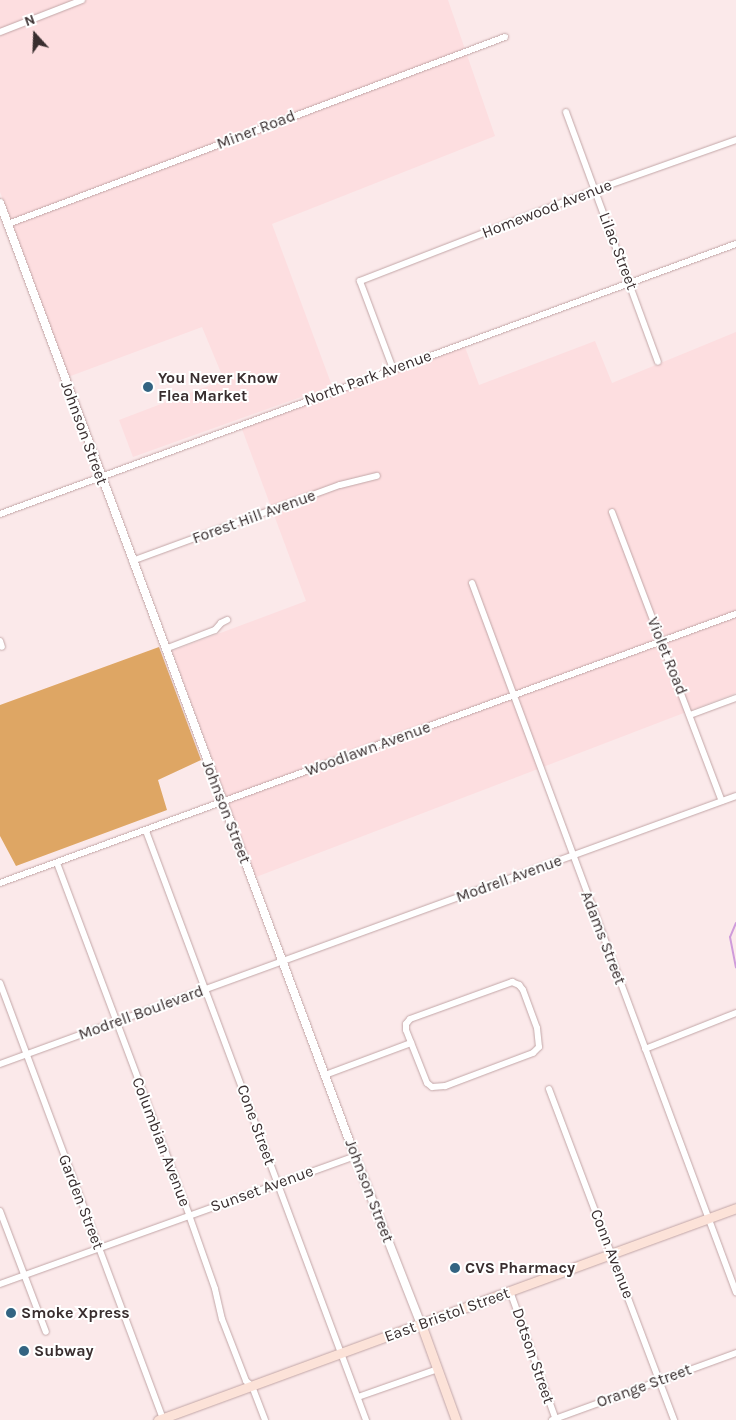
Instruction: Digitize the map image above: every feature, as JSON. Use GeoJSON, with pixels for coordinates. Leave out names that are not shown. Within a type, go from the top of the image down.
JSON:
{"type":"FeatureCollection","features":[{"type":"Feature","properties":{"kind":"main road","name":"East Bristol Street"},"geometry":{"type":"LineString","coordinates":[[161,1419],[736,1208]]}},
{"type":"Feature","properties":{"kind":"main road","name":"Johnson Street"},"geometry":{"type":"LineString","coordinates":[[421,1324],[456,1420]]}},
{"type":"Feature","properties":{"kind":"street"},"geometry":{"type":"LineString","coordinates":[[0,32],[82,0]]}},
{"type":"Feature","properties":{"kind":"street","name":"Miner Road"},"geometry":{"type":"LineString","coordinates":[[8,224],[504,37]]}},
{"type":"Feature","properties":{"kind":"street","name":"Lilac Street"},"geometry":{"type":"LineString","coordinates":[[566,112],[658,362]]}},
{"type":"Feature","properties":{"kind":"street","name":"Homewood Avenue"},"geometry":{"type":"LineString","coordinates":[[393,369],[360,281],[595,190],[736,140]]}},
{"type":"Feature","properties":{"kind":"street","name":"Johnson Street"},"geometry":{"type":"LineString","coordinates":[[0,203],[282,962],[421,1324]]}},
{"type":"Feature","properties":{"kind":"street","name":"North Park Avenue"},"geometry":{"type":"LineString","coordinates":[[0,514],[736,244]]}},
{"type":"Feature","properties":{"kind":"street","name":"Forest Hill Avenue"},"geometry":{"type":"LineString","coordinates":[[132,561],[340,485],[377,476]]}},
{"type":"Feature","properties":{"kind":"street","name":"Violet Road"},"geometry":{"type":"LineString","coordinates":[[612,512],[722,801]]}},
{"type":"Feature","properties":{"kind":"street","name":"Adams Street"},"geometry":{"type":"LineString","coordinates":[[472,583],[572,856],[736,1292]]}},
{"type":"Feature","properties":{"kind":"street","name":"Woodlawn Avenue"},"geometry":{"type":"LineString","coordinates":[[0,883],[146,831],[222,801],[514,697],[662,640],[736,614]]}},
{"type":"Feature","properties":{"kind":"street"},"geometry":{"type":"LineString","coordinates":[[165,649],[215,630],[221,623],[227,620]]}},
{"type":"Feature","properties":{"kind":"street"},"geometry":{"type":"LineString","coordinates":[[690,715],[736,698]]}},
{"type":"Feature","properties":{"kind":"street","name":"Modrell Avenue"},"geometry":{"type":"LineString","coordinates":[[282,962],[736,796]]}},
{"type":"Feature","properties":{"kind":"street","name":"Cone Street"},"geometry":{"type":"LineString","coordinates":[[146,831],[366,1420]]}},
{"type":"Feature","properties":{"kind":"street","name":"Columbian Avenue"},"geometry":{"type":"LineString","coordinates":[[57,863],[189,1216],[215,1289],[222,1319],[246,1381],[252,1386],[265,1420]]}},
{"type":"Feature","properties":{"kind":"street","name":"Modrell Boulevard"},"geometry":{"type":"LineString","coordinates":[[0,1064],[282,962]]}},
{"type":"Feature","properties":{"kind":"street"},"geometry":{"type":"LineString","coordinates":[[512,982],[519,985],[523,990],[539,1037],[539,1048],[536,1051],[437,1087],[427,1083],[411,1043],[406,1030],[406,1024],[410,1019],[512,982]]}},
{"type":"Feature","properties":{"kind":"street","name":"Garden Street"},"geometry":{"type":"LineString","coordinates":[[0,983],[161,1419]]}},
{"type":"Feature","properties":{"kind":"street"},"geometry":{"type":"LineString","coordinates":[[645,1049],[736,1013]]}},
{"type":"Feature","properties":{"kind":"street"},"geometry":{"type":"LineString","coordinates":[[325,1075],[411,1043]]}},
{"type":"Feature","properties":{"kind":"street","name":"Conn Avenue"},"geometry":{"type":"LineString","coordinates":[[549,1089],[674,1420]]}},
{"type":"Feature","properties":{"kind":"street","name":"Sunset Avenue"},"geometry":{"type":"LineString","coordinates":[[0,1284],[355,1156]]}},
{"type":"Feature","properties":{"kind":"street"},"geometry":{"type":"LineString","coordinates":[[0,1211],[46,1332]]}},
{"type":"Feature","properties":{"kind":"street","name":"Dotson Street"},"geometry":{"type":"LineString","coordinates":[[510,1291],[554,1420]]}},
{"type":"Feature","properties":{"kind":"street","name":"Orange Street"},"geometry":{"type":"LineString","coordinates":[[554,1420],[736,1353]]}},
{"type":"Feature","properties":{"kind":"street"},"geometry":{"type":"LineString","coordinates":[[358,1397],[438,1368]]}},
{"type":"Feature","properties":{"kind":"shaded area"},"geometry":{"type":"Polygon","coordinates":[[[0,0],[448,0],[495,136],[272,224],[332,386],[133,457],[119,420],[224,380],[202,327],[68,377],[0,192],[0,0]]]}},
{"type":"Feature","properties":{"kind":"shaded area"},"geometry":{"type":"Polygon","coordinates":[[[736,332],[736,693],[256,877],[172,651],[306,601],[242,429],[465,347],[479,385],[595,341],[612,383],[736,332]]]}},
{"type":"Feature","properties":{"kind":"shaded area"},"geometry":{"type":"Polygon","coordinates":[[[159,647],[201,760],[158,780],[167,810],[16,866],[0,836],[0,705],[159,647]]]}},
{"type":"Feature","properties":{"kind":"waterway"},"geometry":{"type":"LineString","coordinates":[[736,923],[730,937],[736,967]]}},
{"type":"Feature","properties":{"kind":"place","name":"You Never Know Flea Market"},"geometry":{"type":"Point","coordinates":[148,387]}},
{"type":"Feature","properties":{"kind":"place","name":"CVS Pharmacy"},"geometry":{"type":"Point","coordinates":[455,1268]}},
{"type":"Feature","properties":{"kind":"place","name":"Smoke Xpress"},"geometry":{"type":"Point","coordinates":[11,1313]}},
{"type":"Feature","properties":{"kind":"place","name":"Subway"},"geometry":{"type":"Point","coordinates":[24,1351]}}]}
